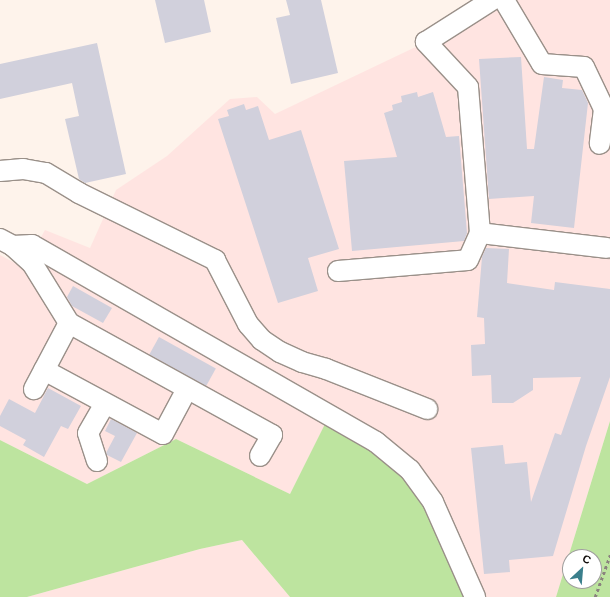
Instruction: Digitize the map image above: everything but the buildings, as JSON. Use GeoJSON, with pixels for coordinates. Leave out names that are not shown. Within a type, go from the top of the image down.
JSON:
{"type":"FeatureCollection","features":[{"type":"Feature","properties":{"kind":"lane"},"geometry":{"type":"LineString","coordinates":[[338,271],[468,260],[480,233],[468,88],[426,42],[492,0]]}},
{"type":"Feature","properties":{"kind":"lane"},"geometry":{"type":"LineString","coordinates":[[504,0],[542,64],[584,68],[604,109],[600,144]]}},
{"type":"Feature","properties":{"kind":"lane"},"geometry":{"type":"LineString","coordinates":[[0,171],[24,168],[46,173],[79,193],[215,260],[248,324],[262,340],[280,352],[302,362],[326,369],[427,410]]}},
{"type":"Feature","properties":{"kind":"lane"},"geometry":{"type":"LineString","coordinates":[[480,233],[608,248]]}},
{"type":"Feature","properties":{"kind":"lane"},"geometry":{"type":"LineString","coordinates":[[7,242],[32,263],[69,323],[272,435],[260,456]]}},
{"type":"Feature","properties":{"kind":"lane"},"geometry":{"type":"LineString","coordinates":[[7,242],[32,245],[376,442],[410,470],[433,502],[475,597]]}},
{"type":"Feature","properties":{"kind":"lane"},"geometry":{"type":"LineString","coordinates":[[34,389],[69,323]]}},
{"type":"Feature","properties":{"kind":"lane"},"geometry":{"type":"LineString","coordinates":[[44,370],[163,434],[187,389]]}},
{"type":"Feature","properties":{"kind":"lane"},"geometry":{"type":"LineString","coordinates":[[97,461],[88,433],[105,403]]}},
{"type":"Feature","properties":{"kind":"path"},"geometry":{"type":"LineString","coordinates":[[596,597],[610,555]]}},
{"type":"Feature","properties":{"kind":"shaded area"},"geometry":{"type":"Polygon","coordinates":[[[514,0],[610,0],[610,421],[571,549],[562,549],[562,577],[556,597],[468,597],[327,421],[290,494],[176,439],[87,484],[0,440],[0,255],[24,268],[45,230],[90,248],[116,190],[167,156],[230,99],[257,97],[275,114],[514,0]]]}},
{"type":"Feature","properties":{"kind":"shaded area"},"geometry":{"type":"Polygon","coordinates":[[[242,540],[290,597],[27,597],[200,549],[242,540]]]}},
{"type":"Feature","properties":{"kind":"green space"},"geometry":{"type":"Polygon","coordinates":[[[327,420],[389,462],[430,512],[468,597],[290,597],[242,540],[200,549],[27,597],[0,597],[0,440],[87,484],[176,439],[290,494],[327,420]]]}},
{"type":"Feature","properties":{"kind":"green space"},"geometry":{"type":"Polygon","coordinates":[[[610,421],[610,597],[556,597],[562,577],[562,589],[602,589],[602,549],[571,549],[610,421]]]}}]}
